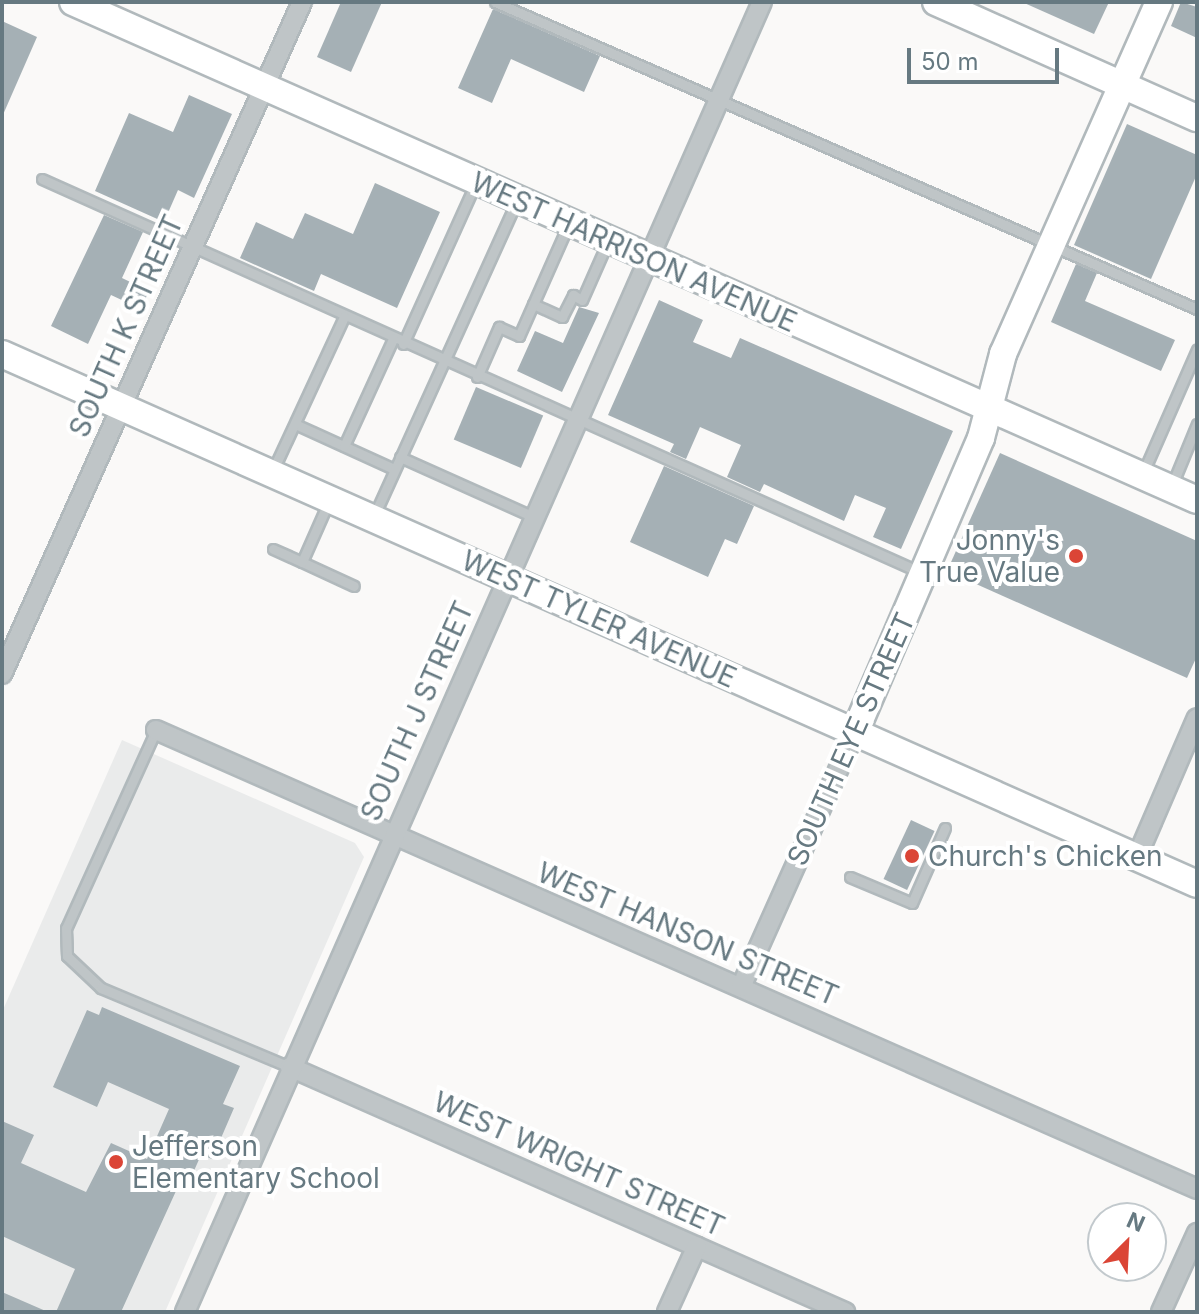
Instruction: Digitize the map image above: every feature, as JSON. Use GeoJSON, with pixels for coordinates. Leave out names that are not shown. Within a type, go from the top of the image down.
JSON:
{"type":"FeatureCollection","features":[{"type":"Feature","properties":{"kind":"main road","name":"WEST HARRISON AVENUE"},"geometry":{"type":"LineString","coordinates":[[73,2],[1197,500]]}},
{"type":"Feature","properties":{"kind":"main road"},"geometry":{"type":"LineString","coordinates":[[936,2],[1197,118]]}},
{"type":"Feature","properties":{"kind":"main road","name":"SOUTH EYE STREET"},"geometry":{"type":"LineString","coordinates":[[855,732],[981,438],[1003,354],[1159,2]]}},
{"type":"Feature","properties":{"kind":"main road","name":"WEST TYLER AVENUE"},"geometry":{"type":"LineString","coordinates":[[2,354],[1197,884]]}},
{"type":"Feature","properties":{"kind":"street","name":"SOUTH K STREET"},"geometry":{"type":"LineString","coordinates":[[2,674],[302,2]]}},
{"type":"Feature","properties":{"kind":"street","name":"SOUTH J STREET"},"geometry":{"type":"LineString","coordinates":[[185,1312],[290,1067],[651,260],[762,2]]}},
{"type":"Feature","properties":{"kind":"street"},"geometry":{"type":"LineString","coordinates":[[1137,857],[1197,718]]}},
{"type":"Feature","properties":{"kind":"street","name":"WEST HANSON STREET"},"geometry":{"type":"LineString","coordinates":[[156,730],[1197,1189]]}},
{"type":"Feature","properties":{"kind":"street","name":"SOUTH EYE STREET"},"geometry":{"type":"LineString","coordinates":[[741,987],[855,732]]}},
{"type":"Feature","properties":{"kind":"street","name":"WEST WRIGHT STREET"},"geometry":{"type":"LineString","coordinates":[[290,1067],[845,1312]]}},
{"type":"Feature","properties":{"kind":"street"},"geometry":{"type":"LineString","coordinates":[[1161,1312],[1197,1233]]}},
{"type":"Feature","properties":{"kind":"street"},"geometry":{"type":"LineString","coordinates":[[667,1312],[697,1246]]}},
{"type":"Feature","properties":{"kind":"lane"},"geometry":{"type":"LineString","coordinates":[[495,2],[1197,309]]}},
{"type":"Feature","properties":{"kind":"lane"},"geometry":{"type":"LineString","coordinates":[[42,179],[442,362],[923,574]]}},
{"type":"Feature","properties":{"kind":"lane"},"geometry":{"type":"LineString","coordinates":[[403,344],[476,182]]}},
{"type":"Feature","properties":{"kind":"lane"},"geometry":{"type":"LineString","coordinates":[[372,519],[517,200]]}},
{"type":"Feature","properties":{"kind":"lane"},"geometry":{"type":"LineString","coordinates":[[477,377],[499,327],[519,336],[569,223]]}},
{"type":"Feature","properties":{"kind":"lane"},"geometry":{"type":"LineString","coordinates":[[533,304],[562,317],[573,295],[582,300],[608,241]]}},
{"type":"Feature","properties":{"kind":"lane"},"geometry":{"type":"LineString","coordinates":[[271,474],[344,317]]}},
{"type":"Feature","properties":{"kind":"lane"},"geometry":{"type":"LineString","coordinates":[[344,446],[393,339]]}},
{"type":"Feature","properties":{"kind":"lane"},"geometry":{"type":"LineString","coordinates":[[1142,476],[1197,350]]}},
{"type":"Feature","properties":{"kind":"lane"},"geometry":{"type":"LineString","coordinates":[[295,424],[394,469]]}},
{"type":"Feature","properties":{"kind":"lane"},"geometry":{"type":"LineString","coordinates":[[1171,489],[1197,424]]}},
{"type":"Feature","properties":{"kind":"lane"},"geometry":{"type":"LineString","coordinates":[[400,457],[534,517]]}},
{"type":"Feature","properties":{"kind":"lane"},"geometry":{"type":"LineString","coordinates":[[302,562],[329,500]]}},
{"type":"Feature","properties":{"kind":"lane"},"geometry":{"type":"LineString","coordinates":[[273,549],[354,586]]}},
{"type":"Feature","properties":{"kind":"lane"},"geometry":{"type":"LineString","coordinates":[[156,730],[66,928],[67,956],[101,988],[290,1067]]}},
{"type":"Feature","properties":{"kind":"lane"},"geometry":{"type":"LineString","coordinates":[[850,877],[912,903],[945,828]]}},
{"type":"Feature","properties":{"kind":"shaded area","name":"Jefferson Elementary School"},"geometry":{"type":"Polygon","coordinates":[[[122,740],[355,843],[364,857],[165,1312],[2,1312],[2,1012],[122,740]]]}},
{"type":"Feature","properties":{"kind":"building"},"geometry":{"type":"Polygon","coordinates":[[[341,2],[382,2],[351,72],[317,57],[341,2]]]}},
{"type":"Feature","properties":{"kind":"building"},"geometry":{"type":"Polygon","coordinates":[[[1022,2],[1109,2],[1094,34],[1022,2]]]}},
{"type":"Feature","properties":{"kind":"building"},"geometry":{"type":"Polygon","coordinates":[[[1181,2],[1197,7],[1197,38],[1171,26],[1181,2]]]}},
{"type":"Feature","properties":{"kind":"building"},"geometry":{"type":"Polygon","coordinates":[[[493,9],[600,56],[584,92],[511,59],[492,103],[458,88],[493,9]]]}},
{"type":"Feature","properties":{"kind":"building"},"geometry":{"type":"Polygon","coordinates":[[[2,21],[37,37],[2,117],[2,21]]]}},
{"type":"Feature","properties":{"kind":"building"},"geometry":{"type":"Polygon","coordinates":[[[189,95],[232,114],[194,198],[178,190],[164,222],[95,191],[129,113],[173,132],[189,95]]]}},
{"type":"Feature","properties":{"kind":"building"},"geometry":{"type":"Polygon","coordinates":[[[1127,124],[1197,155],[1197,174],[1151,279],[1074,245],[1127,124]]]}},
{"type":"Feature","properties":{"kind":"building"},"geometry":{"type":"Polygon","coordinates":[[[375,183],[440,212],[397,308],[321,274],[314,291],[240,258],[256,222],[293,239],[305,213],[353,234],[375,183]]]}},
{"type":"Feature","properties":{"kind":"building"},"geometry":{"type":"Polygon","coordinates":[[[104,215],[143,232],[122,278],[149,291],[141,309],[111,295],[88,344],[51,326],[104,215]]]}},
{"type":"Feature","properties":{"kind":"building"},"geometry":{"type":"Polygon","coordinates":[[[1076,264],[1097,273],[1085,301],[1175,340],[1161,371],[1051,322],[1076,264]]]}},
{"type":"Feature","properties":{"kind":"building"},"geometry":{"type":"Polygon","coordinates":[[[659,300],[703,320],[693,342],[731,358],[740,338],[953,431],[901,549],[873,537],[886,508],[855,495],[844,521],[764,484],[760,492],[727,477],[741,445],[700,427],[686,459],[670,452],[674,444],[608,415],[659,300]]]}},
{"type":"Feature","properties":{"kind":"building"},"geometry":{"type":"Polygon","coordinates":[[[579,307],[599,313],[562,392],[517,371],[535,331],[563,343],[579,307]]]}},
{"type":"Feature","properties":{"kind":"building"},"geometry":{"type":"Polygon","coordinates":[[[476,387],[543,416],[521,468],[454,439],[476,387]]]}},
{"type":"Feature","properties":{"kind":"building","name":"Jonny's True Value"},"geometry":{"type":"Polygon","coordinates":[[[1000,453],[1197,541],[1197,656],[1187,678],[947,571],[1000,453]]]}},
{"type":"Feature","properties":{"kind":"building"},"geometry":{"type":"Polygon","coordinates":[[[664,466],[754,506],[737,544],[725,539],[708,577],[630,542],[664,466]]]}},
{"type":"Feature","properties":{"kind":"building","name":"Church's Chicken"},"geometry":{"type":"Polygon","coordinates":[[[911,820],[935,831],[907,890],[884,879],[911,820]]]}},
{"type":"Feature","properties":{"kind":"building"},"geometry":{"type":"Polygon","coordinates":[[[102,1007],[240,1066],[223,1104],[234,1108],[212,1159],[201,1155],[193,1173],[186,1169],[121,1312],[56,1312],[75,1269],[2,1236],[2,1121],[34,1135],[21,1163],[86,1192],[111,1143],[147,1159],[169,1109],[108,1082],[97,1107],[53,1087],[87,1010],[99,1015],[102,1007]]]}},
{"type":"Feature","properties":{"kind":"building"},"geometry":{"type":"Polygon","coordinates":[[[2,1292],[48,1312],[2,1312],[2,1292]]]}},
{"type":"Feature","properties":{"kind":"place","name":"Jonny's True Value"},"geometry":{"type":"Point","coordinates":[1076,556]}},
{"type":"Feature","properties":{"kind":"place","name":"Church's Chicken"},"geometry":{"type":"Point","coordinates":[912,856]}},
{"type":"Feature","properties":{"kind":"place","name":"Jefferson Elementary School"},"geometry":{"type":"Point","coordinates":[116,1162]}}]}
